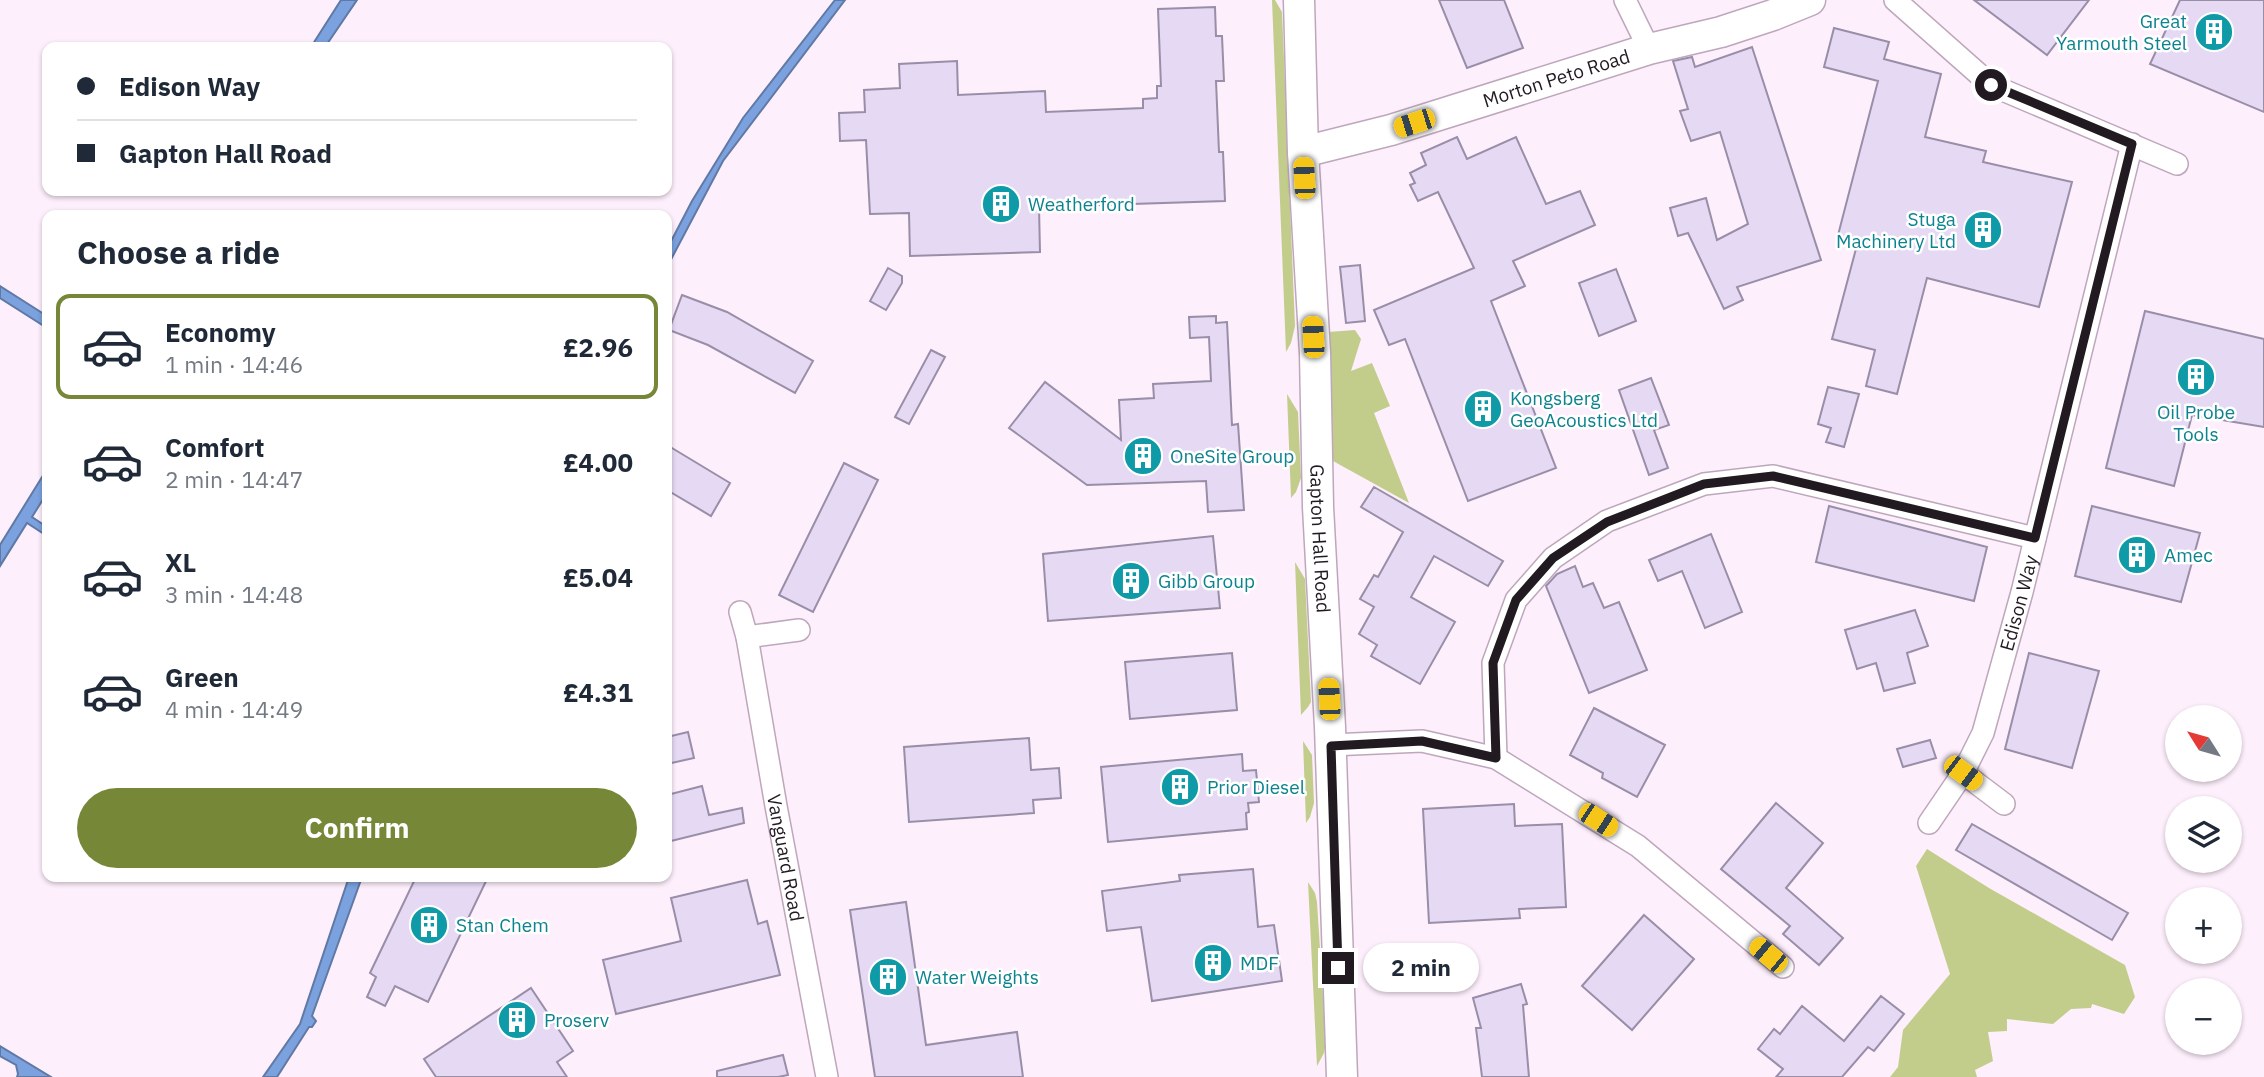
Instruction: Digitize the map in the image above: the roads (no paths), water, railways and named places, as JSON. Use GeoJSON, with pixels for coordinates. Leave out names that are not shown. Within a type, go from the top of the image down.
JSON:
{"type":"FeatureCollection","features":[{"type":"Feature","properties":{"kind":"street","name":"Gapton Hall Road"},"geometry":{"type":"LineString","coordinates":[[1299,0],[1303,152],[1315,353],[1318,507],[1331,746],[1342,1077]]}},
{"type":"Feature","properties":{"kind":"street"},"geometry":{"type":"LineString","coordinates":[[1625,0],[1650,49]]}},
{"type":"Feature","properties":{"kind":"street","name":"Morton Peto Road"},"geometry":{"type":"LineString","coordinates":[[1303,152],[1391,131],[1650,49],[1721,33],[1810,0]]}},
{"type":"Feature","properties":{"kind":"street"},"geometry":{"type":"LineString","coordinates":[[1895,0],[1991,85],[2177,164]]}},
{"type":"Feature","properties":{"kind":"street","name":"Edison Way"},"geometry":{"type":"LineString","coordinates":[[1928,823],[1963,773],[1983,733],[2035,538],[2132,144]]}},
{"type":"Feature","properties":{"kind":"street"},"geometry":{"type":"LineString","coordinates":[[1496,758],[1493,663],[1516,600],[1553,558],[1607,522],[1704,484],[1773,476],[2035,538]]}},
{"type":"Feature","properties":{"kind":"street","name":"Vanguard Road"},"geometry":{"type":"LineString","coordinates":[[740,612],[747,637],[827,1077]]}},
{"type":"Feature","properties":{"kind":"street"},"geometry":{"type":"LineString","coordinates":[[747,637],[799,630]]}},
{"type":"Feature","properties":{"kind":"street"},"geometry":{"type":"LineString","coordinates":[[1331,746],[1422,741],[1496,758],[1638,846],[1783,967]]}},
{"type":"Feature","properties":{"kind":"street"},"geometry":{"type":"LineString","coordinates":[[1963,773],[2004,804]]}},
{"type":"Feature","properties":{"kind":"water"},"geometry":{"type":"Polygon","coordinates":[[[341,0],[357,0],[328,42],[314,42],[341,0]]]}},
{"type":"Feature","properties":{"kind":"water"},"geometry":{"type":"Polygon","coordinates":[[[835,0],[845,0],[723,161],[672,258],[672,239],[692,201],[743,118],[835,0]]]}},
{"type":"Feature","properties":{"kind":"water"},"geometry":{"type":"Polygon","coordinates":[[[0,286],[42,313],[42,325],[0,298],[0,286]]]}},
{"type":"Feature","properties":{"kind":"water"},"geometry":{"type":"Polygon","coordinates":[[[42,477],[42,501],[32,517],[42,524],[42,533],[27,523],[0,566],[0,545],[42,477]]]}},
{"type":"Feature","properties":{"kind":"water"},"geometry":{"type":"Polygon","coordinates":[[[347,882],[360,882],[312,1016],[316,1021],[309,1027],[277,1077],[263,1077],[300,1024],[347,882]]]}},
{"type":"Feature","properties":{"kind":"water"},"geometry":{"type":"Polygon","coordinates":[[[0,1046],[51,1077],[17,1077],[16,1065],[0,1056],[0,1046]]]}},
{"type":"Feature","properties":{"kind":"place","name":"Great Yarmouth Steel"},"geometry":{"type":"Point","coordinates":[2214,32]}},
{"type":"Feature","properties":{"kind":"place","name":"Weatherford"},"geometry":{"type":"Point","coordinates":[1001,204]}},
{"type":"Feature","properties":{"kind":"place","name":"Stuga Machinery Ltd"},"geometry":{"type":"Point","coordinates":[1983,230]}},
{"type":"Feature","properties":{"kind":"place","name":"Oil Probe Tools"},"geometry":{"type":"Point","coordinates":[2196,377]}},
{"type":"Feature","properties":{"kind":"place","name":"Kongsberg GeoAcoustics Ltd"},"geometry":{"type":"Point","coordinates":[1483,409]}},
{"type":"Feature","properties":{"kind":"place","name":"OneSite Group"},"geometry":{"type":"Point","coordinates":[1143,456]}},
{"type":"Feature","properties":{"kind":"place","name":"Amec"},"geometry":{"type":"Point","coordinates":[2137,555]}},
{"type":"Feature","properties":{"kind":"place","name":"Gibb Group"},"geometry":{"type":"Point","coordinates":[1131,581]}},
{"type":"Feature","properties":{"kind":"place","name":"Prior Diesel"},"geometry":{"type":"Point","coordinates":[1180,787]}},
{"type":"Feature","properties":{"kind":"place","name":"Stan Chem"},"geometry":{"type":"Point","coordinates":[429,925]}},
{"type":"Feature","properties":{"kind":"place","name":"MDF"},"geometry":{"type":"Point","coordinates":[1213,963]}},
{"type":"Feature","properties":{"kind":"place","name":"Water Weights"},"geometry":{"type":"Point","coordinates":[888,977]}},
{"type":"Feature","properties":{"kind":"place","name":"Proserv"},"geometry":{"type":"Point","coordinates":[517,1020]}}]}
